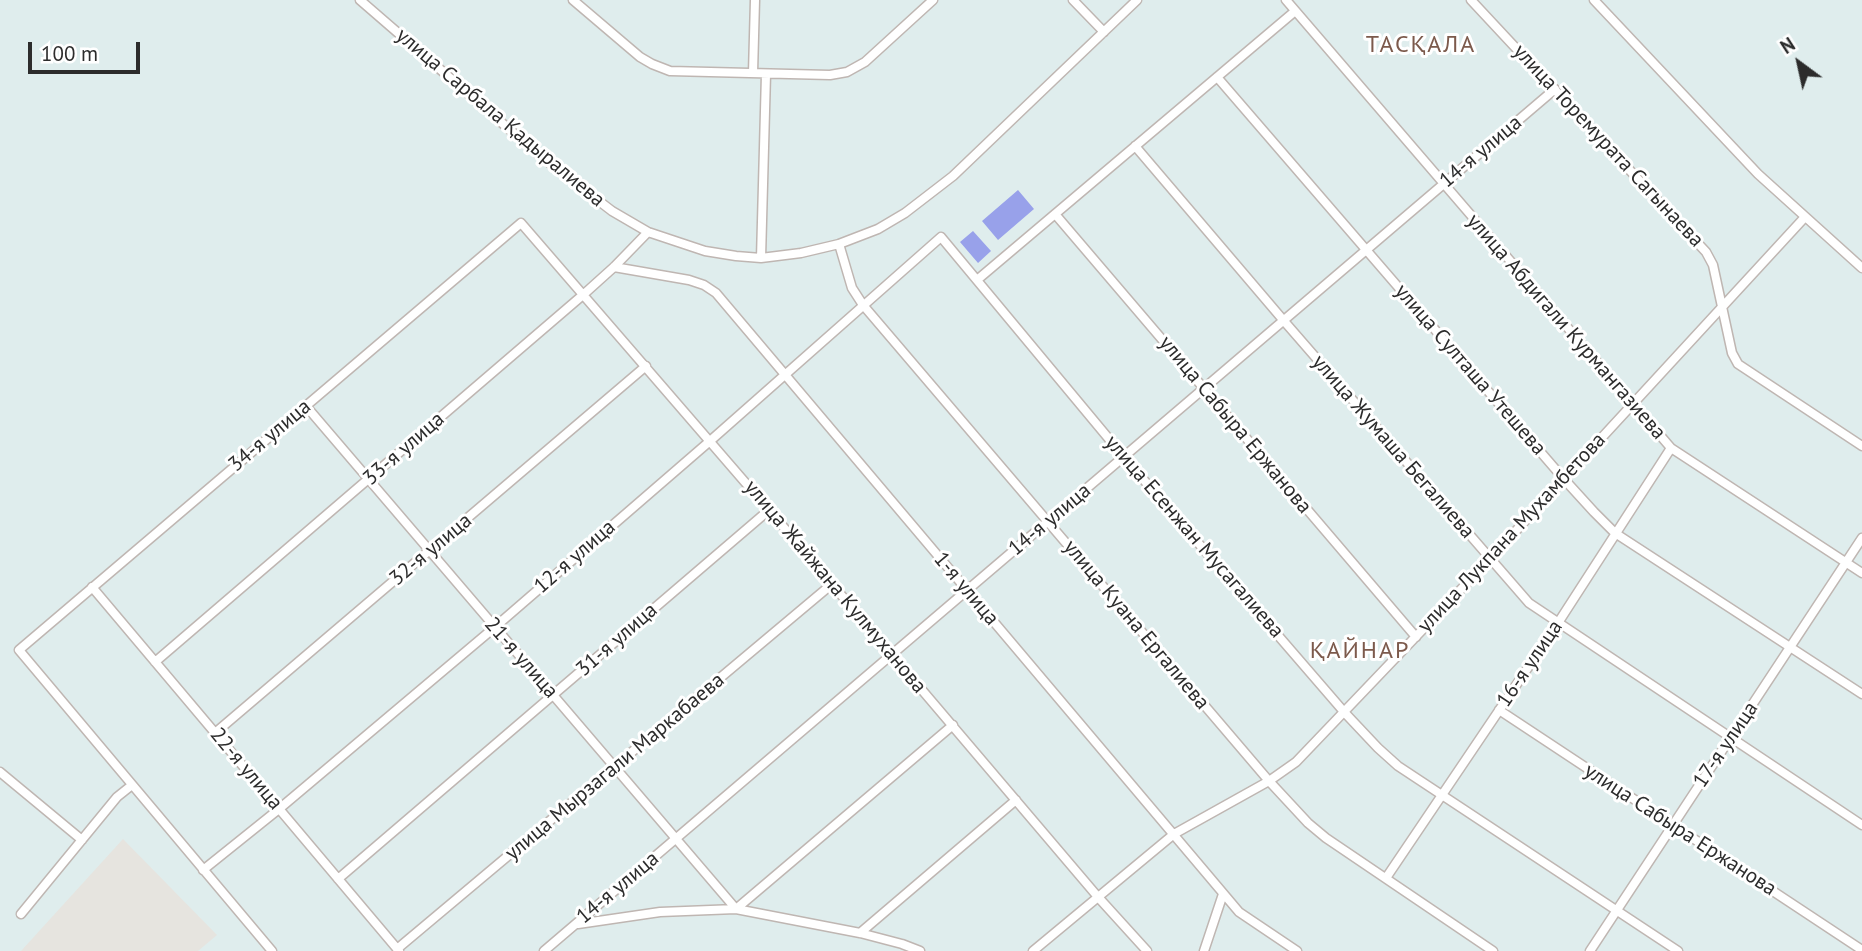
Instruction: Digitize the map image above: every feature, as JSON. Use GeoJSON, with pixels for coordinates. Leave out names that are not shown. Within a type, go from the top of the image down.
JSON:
{"type":"FeatureCollection","features":[{"type":"Feature","properties":{"kind":"street","name":"улица Сарбала Қадыралиева"},"geometry":{"type":"LineString","coordinates":[[360,0],[539,155],[612,211],[648,232],[705,251],[761,258],[801,253],[839,244],[878,229],[905,214],[953,176],[1137,0]]}},
{"type":"Feature","properties":{"kind":"street"},"geometry":{"type":"LineString","coordinates":[[573,0],[640,57],[670,71],[830,75],[847,72],[865,62],[933,0]]}},
{"type":"Feature","properties":{"kind":"street"},"geometry":{"type":"LineString","coordinates":[[753,73],[755,0]]}},
{"type":"Feature","properties":{"kind":"street"},"geometry":{"type":"LineString","coordinates":[[1073,0],[1104,32]]}},
{"type":"Feature","properties":{"kind":"street","name":"улица Абдигали Курмангазиева"},"geometry":{"type":"LineString","coordinates":[[1286,0],[1671,448],[1862,573]]}},
{"type":"Feature","properties":{"kind":"street","name":"улица Торемурата Сагынаева"},"geometry":{"type":"LineString","coordinates":[[1471,0],[1706,252],[1713,265],[1732,354],[1738,364],[1862,446]]}},
{"type":"Feature","properties":{"kind":"street"},"geometry":{"type":"LineString","coordinates":[[1594,0],[1758,174],[1862,268]]}},
{"type":"Feature","properties":{"kind":"street"},"geometry":{"type":"LineString","coordinates":[[977,280],[1294,12]]}},
{"type":"Feature","properties":{"kind":"street"},"geometry":{"type":"LineString","coordinates":[[761,258],[766,74]]}},
{"type":"Feature","properties":{"kind":"street","name":"улица Султаша Утешева"},"geometry":{"type":"LineString","coordinates":[[1217,77],[1563,478],[1615,533],[1862,694]]}},
{"type":"Feature","properties":{"kind":"street","name":"14-я улица"},"geometry":{"type":"LineString","coordinates":[[544,951],[1555,89]]}},
{"type":"Feature","properties":{"kind":"street","name":"улица Жумаша Бегалиева"},"geometry":{"type":"LineString","coordinates":[[1135,146],[1529,603],[1862,825]]}},
{"type":"Feature","properties":{"kind":"street","name":"улица Сабыра Ержанова"},"geometry":{"type":"LineString","coordinates":[[1055,214],[1416,637]]}},
{"type":"Feature","properties":{"kind":"street","name":"улица Лукпана Мухамбетова"},"geometry":{"type":"LineString","coordinates":[[1033,951],[1174,834],[1269,781],[1296,762],[1490,559],[1805,218]]}},
{"type":"Feature","properties":{"kind":"street","name":"улица Жайжана Кулмуханова"},"geometry":{"type":"LineString","coordinates":[[521,223],[1147,951]]}},
{"type":"Feature","properties":{"kind":"street","name":"34-я улица"},"geometry":{"type":"LineString","coordinates":[[132,785],[19,650],[521,223]]}},
{"type":"Feature","properties":{"kind":"street","name":"33-я улица"},"geometry":{"type":"LineString","coordinates":[[155,662],[584,294],[648,232]]}},
{"type":"Feature","properties":{"kind":"street","name":"улица Есенжан Мусагалиева"},"geometry":{"type":"LineString","coordinates":[[941,237],[1124,457],[1378,748],[1398,766],[1678,951]]}},
{"type":"Feature","properties":{"kind":"street","name":"12-я улица"},"geometry":{"type":"LineString","coordinates":[[204,870],[495,627],[941,237]]}},
{"type":"Feature","properties":{"kind":"street","name":"улица Куана Ергалиева"},"geometry":{"type":"LineString","coordinates":[[839,244],[852,288],[863,305],[1269,781],[1308,823],[1326,838],[1493,951]]}},
{"type":"Feature","properties":{"kind":"street","name":"1-я улица"},"geometry":{"type":"LineString","coordinates":[[614,267],[689,280],[716,293],[1223,894],[1239,912],[1297,951]]}},
{"type":"Feature","properties":{"kind":"street","name":"32-я улица"},"geometry":{"type":"LineString","coordinates":[[215,733],[646,366]]}},
{"type":"Feature","properties":{"kind":"street","name":"21-я улица"},"geometry":{"type":"LineString","coordinates":[[306,406],[736,909]]}},
{"type":"Feature","properties":{"kind":"street","name":"16-я улица"},"geometry":{"type":"LineString","coordinates":[[1386,878],[1558,623],[1671,448]]}},
{"type":"Feature","properties":{"kind":"street","name":"31-я улица"},"geometry":{"type":"LineString","coordinates":[[338,879],[769,510]]}},
{"type":"Feature","properties":{"kind":"street","name":"17-я улица"},"geometry":{"type":"LineString","coordinates":[[1590,951],[1862,538]]}},
{"type":"Feature","properties":{"kind":"street","name":"улица Мырзагали Маркабаева"},"geometry":{"type":"LineString","coordinates":[[398,950],[832,584]]}},
{"type":"Feature","properties":{"kind":"street","name":"22-я улица"},"geometry":{"type":"LineString","coordinates":[[92,587],[398,950]]}},
{"type":"Feature","properties":{"kind":"street","name":"улица Сабыра Ержанова"},"geometry":{"type":"LineString","coordinates":[[1499,710],[1862,950]]}},
{"type":"Feature","properties":{"kind":"street"},"geometry":{"type":"LineString","coordinates":[[736,909],[953,725]]}},
{"type":"Feature","properties":{"kind":"street"},"geometry":{"type":"LineString","coordinates":[[0,772],[82,840]]}},
{"type":"Feature","properties":{"kind":"street"},"geometry":{"type":"LineString","coordinates":[[21,914],[117,797],[132,785],[272,951]]}},
{"type":"Feature","properties":{"kind":"street"},"geometry":{"type":"LineString","coordinates":[[860,933],[1016,800]]}},
{"type":"Feature","properties":{"kind":"street"},"geometry":{"type":"LineString","coordinates":[[1204,951],[1223,894]]}},
{"type":"Feature","properties":{"kind":"street"},"geometry":{"type":"LineString","coordinates":[[575,925],[660,912],[736,909],[860,933],[920,951]]}},
{"type":"Feature","properties":{"kind":"shaded area"},"geometry":{"type":"Polygon","coordinates":[[[1018,190],[1034,209],[998,240],[982,221],[1018,190]]]}},
{"type":"Feature","properties":{"kind":"shaded area"},"geometry":{"type":"Polygon","coordinates":[[[973,231],[991,251],[978,263],[960,242],[973,231]]]}},
{"type":"Feature","properties":{"kind":"shaded area"},"geometry":{"type":"Polygon","coordinates":[[[123,839],[217,935],[198,951],[21,951],[123,839]]]}},
{"type":"Feature","properties":{"kind":"district","name":"ТАСҚАЛА"},"geometry":{"type":"Point","coordinates":[1421,45]}},
{"type":"Feature","properties":{"kind":"district","name":"ҚАЙНАР"},"geometry":{"type":"Point","coordinates":[1360,651]}}]}
